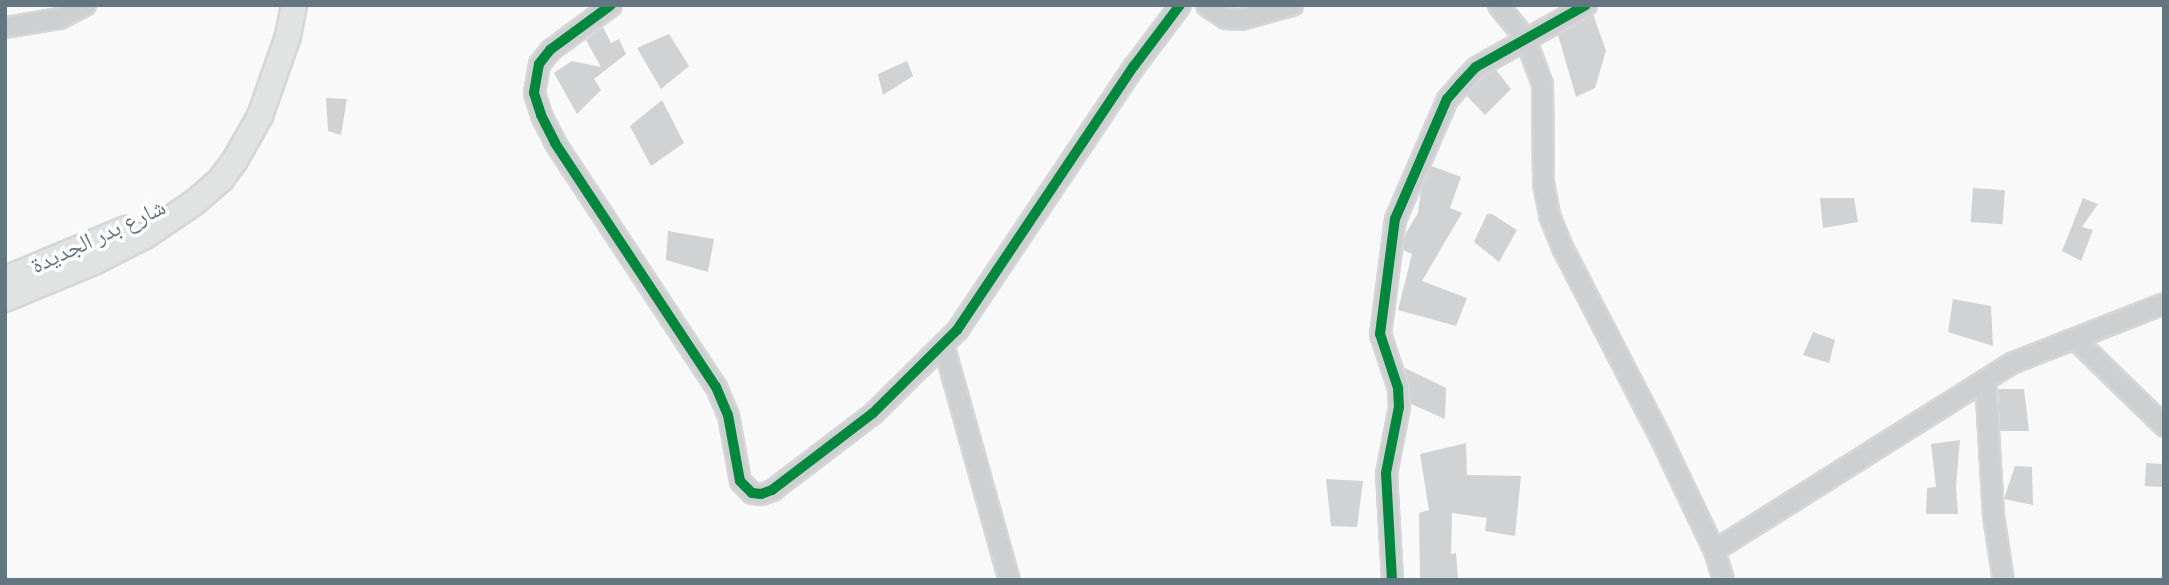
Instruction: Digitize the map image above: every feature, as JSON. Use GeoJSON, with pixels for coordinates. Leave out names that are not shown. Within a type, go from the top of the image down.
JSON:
{"type":"FeatureCollection","features":[{"type":"Feature","properties":{"kind":"main road","name":"شارع بدر الجديدة"},"geometry":{"type":"LineString","coordinates":[[5,279],[148,218],[200,179],[219,157],[251,100],[268,62],[282,5]]}},
{"type":"Feature","properties":{"kind":"main road","name":"شارع بدر الجديدة"},"geometry":{"type":"LineString","coordinates":[[5,299],[94,262],[145,236],[195,202],[220,179],[244,146],[260,116],[288,36],[293,5]]}},
{"type":"Feature","properties":{"kind":"street"},"geometry":{"type":"LineString","coordinates":[[5,27],[59,18],[79,11],[85,5]]}},
{"type":"Feature","properties":{"kind":"street"},"geometry":{"type":"LineString","coordinates":[[611,5],[550,50],[539,64],[534,77],[534,93],[555,143],[716,387],[727,415],[744,488],[761,494],[772,490],[873,413],[957,330],[1134,66],[1180,5]]}},
{"type":"Feature","properties":{"kind":"street"},"geometry":{"type":"LineString","coordinates":[[1206,5],[1225,18],[1240,19],[1292,5]]}},
{"type":"Feature","properties":{"kind":"street"},"geometry":{"type":"LineString","coordinates":[[1498,5],[1525,38],[1542,84],[1541,146],[1549,215],[1563,249],[1660,437],[1714,550],[1723,580]]}},
{"type":"Feature","properties":{"kind":"street"},"geometry":{"type":"LineString","coordinates":[[1392,580],[1386,474],[1399,407],[1398,388],[1380,334],[1395,219],[1447,99],[1476,67],[1586,5]]}},
{"type":"Feature","properties":{"kind":"street"},"geometry":{"type":"LineString","coordinates":[[1714,550],[2011,363],[2076,340],[2164,303]]}},
{"type":"Feature","properties":{"kind":"street"},"geometry":{"type":"LineString","coordinates":[[2076,340],[2164,426]]}},
{"type":"Feature","properties":{"kind":"street"},"geometry":{"type":"LineString","coordinates":[[943,344],[1009,580]]}},
{"type":"Feature","properties":{"kind":"street"},"geometry":{"type":"LineString","coordinates":[[1984,380],[1993,515],[2003,580]]}},
{"type":"Feature","properties":{"kind":"building"},"geometry":{"type":"Polygon","coordinates":[[[1593,14],[1606,51],[1595,88],[1576,97],[1558,35],[1593,14]]]}},
{"type":"Feature","properties":{"kind":"building"},"geometry":{"type":"Polygon","coordinates":[[[603,27],[611,43],[619,39],[626,54],[594,79],[601,90],[577,114],[554,73],[572,61],[601,67],[586,40],[603,27]]]}},
{"type":"Feature","properties":{"kind":"building"},"geometry":{"type":"Polygon","coordinates":[[[669,34],[689,66],[661,89],[637,48],[669,34]]]}},
{"type":"Feature","properties":{"kind":"building"},"geometry":{"type":"Polygon","coordinates":[[[907,61],[913,76],[883,95],[878,74],[907,61]]]}},
{"type":"Feature","properties":{"kind":"building"},"geometry":{"type":"Polygon","coordinates":[[[1496,70],[1511,89],[1485,115],[1466,95],[1484,77],[1496,70]]]}},
{"type":"Feature","properties":{"kind":"building"},"geometry":{"type":"Polygon","coordinates":[[[326,98],[347,99],[341,135],[328,131],[326,98]]]}},
{"type":"Feature","properties":{"kind":"building"},"geometry":{"type":"Polygon","coordinates":[[[662,100],[684,143],[651,166],[630,126],[662,100]]]}},
{"type":"Feature","properties":{"kind":"building"},"geometry":{"type":"Polygon","coordinates":[[[1431,166],[1461,177],[1450,208],[1462,213],[1422,281],[1467,298],[1456,326],[1398,310],[1412,254],[1403,250],[1406,233],[1418,213],[1421,190],[1431,166]]]}},
{"type":"Feature","properties":{"kind":"building"},"geometry":{"type":"Polygon","coordinates":[[[1973,188],[2005,190],[2003,224],[1971,222],[1973,188]]]}},
{"type":"Feature","properties":{"kind":"building"},"geometry":{"type":"Polygon","coordinates":[[[1820,198],[1854,198],[1858,222],[1823,228],[1820,198]]]}},
{"type":"Feature","properties":{"kind":"building"},"geometry":{"type":"Polygon","coordinates":[[[2083,198],[2098,204],[2082,227],[2093,230],[2081,261],[2062,251],[2083,198]]]}},
{"type":"Feature","properties":{"kind":"building"},"geometry":{"type":"Polygon","coordinates":[[[1487,214],[1492,214],[1517,230],[1499,262],[1474,242],[1487,214]]]}},
{"type":"Feature","properties":{"kind":"building"},"geometry":{"type":"Polygon","coordinates":[[[668,231],[714,239],[708,272],[666,260],[668,231]]]}},
{"type":"Feature","properties":{"kind":"building"},"geometry":{"type":"Polygon","coordinates":[[[1953,299],[1991,306],[1993,346],[1948,332],[1953,299]]]}},
{"type":"Feature","properties":{"kind":"building"},"geometry":{"type":"Polygon","coordinates":[[[1813,332],[1835,340],[1829,363],[1803,355],[1813,332]]]}},
{"type":"Feature","properties":{"kind":"building"},"geometry":{"type":"Polygon","coordinates":[[[1405,368],[1446,388],[1445,419],[1411,404],[1405,368]]]}},
{"type":"Feature","properties":{"kind":"building"},"geometry":{"type":"Polygon","coordinates":[[[1998,389],[2024,389],[2029,431],[2000,431],[1998,389]]]}},
{"type":"Feature","properties":{"kind":"building"},"geometry":{"type":"Polygon","coordinates":[[[1960,440],[1956,486],[1958,514],[1926,514],[1927,488],[1936,487],[1931,444],[1960,440]]]}},
{"type":"Feature","properties":{"kind":"building"},"geometry":{"type":"Polygon","coordinates":[[[1466,443],[1467,475],[1521,476],[1515,536],[1485,531],[1487,518],[1452,513],[1451,554],[1456,553],[1458,580],[1420,580],[1419,513],[1429,510],[1420,454],[1466,443]]]}},
{"type":"Feature","properties":{"kind":"building"},"geometry":{"type":"Polygon","coordinates":[[[2146,463],[2164,464],[2163,487],[2145,486],[2146,463]]]}},
{"type":"Feature","properties":{"kind":"building"},"geometry":{"type":"Polygon","coordinates":[[[2015,466],[2032,467],[2033,505],[2004,499],[2015,466]]]}},
{"type":"Feature","properties":{"kind":"building"},"geometry":{"type":"Polygon","coordinates":[[[1326,479],[1363,481],[1357,527],[1331,526],[1326,479]]]}},
{"type":"Feature","properties":{"kind":"cycle path"},"geometry":{"type":"LineString","coordinates":[[611,5],[550,50],[539,64],[534,93],[555,143],[716,387],[728,415],[740,481],[752,493],[761,494],[772,490],[873,413],[957,330],[1134,66],[1180,5]]}},
{"type":"Feature","properties":{"kind":"cycle path"},"geometry":{"type":"LineString","coordinates":[[1392,580],[1386,473],[1399,407],[1398,388],[1380,334],[1395,219],[1447,99],[1460,84],[1476,67],[1586,5]]}}]}
